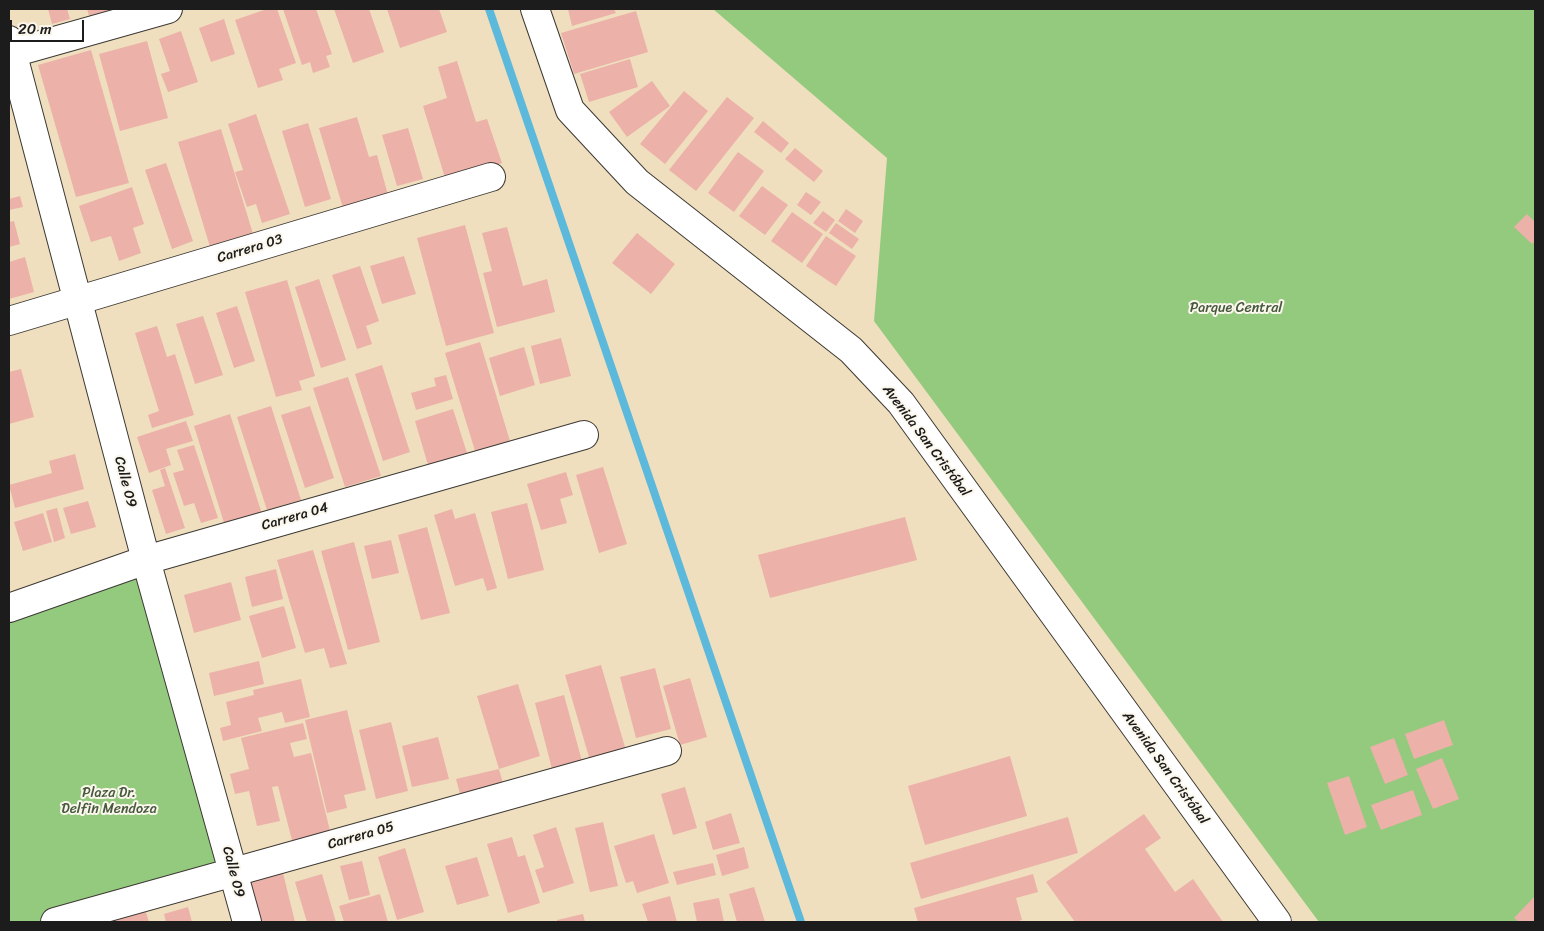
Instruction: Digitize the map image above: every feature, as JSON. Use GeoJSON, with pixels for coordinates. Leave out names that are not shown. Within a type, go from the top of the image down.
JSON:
{"type":"FeatureCollection","features":[{"type":"Feature","properties":{"kind":"street"},"geometry":{"type":"LineString","coordinates":[[11,46],[168,9]]}},
{"type":"Feature","properties":{"kind":"street","name":"Avenida San Cristóbal"},"geometry":{"type":"LineString","coordinates":[[535,9],[570,110],[637,182],[851,350],[901,403],[1277,922]]}},
{"type":"Feature","properties":{"kind":"street","name":"Calle 09"},"geometry":{"type":"LineString","coordinates":[[11,46],[146,560],[247,922]]}},
{"type":"Feature","properties":{"kind":"street","name":"Carrera 03"},"geometry":{"type":"LineString","coordinates":[[9,321],[78,302],[491,177]]}},
{"type":"Feature","properties":{"kind":"street","name":"Carrera 04"},"geometry":{"type":"LineString","coordinates":[[9,608],[146,560],[584,435]]}},
{"type":"Feature","properties":{"kind":"street","name":"Carrera 05"},"geometry":{"type":"LineString","coordinates":[[55,922],[667,751]]}},
{"type":"Feature","properties":{"kind":"green space","name":"Parque Central"},"geometry":{"type":"Polygon","coordinates":[[[713,9],[1535,9],[1535,922],[1319,922],[874,321],[887,158],[713,9]]]}},
{"type":"Feature","properties":{"kind":"green space","name":"Plaza Dr. Delfin Mendoza"},"geometry":{"type":"Polygon","coordinates":[[[146,560],[234,872],[55,922],[9,922],[9,608],[146,560]]]}},
{"type":"Feature","properties":{"kind":"building"},"geometry":{"type":"Polygon","coordinates":[[[48,9],[67,9],[70,19],[52,24],[48,9]]]}},
{"type":"Feature","properties":{"kind":"building"},"geometry":{"type":"Polygon","coordinates":[[[87,9],[131,9],[92,25],[87,9]]]}},
{"type":"Feature","properties":{"kind":"building"},"geometry":{"type":"Polygon","coordinates":[[[267,9],[277,9],[296,63],[279,69],[283,80],[258,88],[235,20],[267,9]]]}},
{"type":"Feature","properties":{"kind":"building"},"geometry":{"type":"Polygon","coordinates":[[[283,9],[316,9],[332,54],[326,56],[330,67],[313,73],[310,62],[302,65],[283,9]]]}},
{"type":"Feature","properties":{"kind":"building"},"geometry":{"type":"Polygon","coordinates":[[[334,9],[369,9],[384,52],[353,63],[334,9]]]}},
{"type":"Feature","properties":{"kind":"building"},"geometry":{"type":"Polygon","coordinates":[[[387,9],[439,9],[447,32],[400,48],[387,9]]]}},
{"type":"Feature","properties":{"kind":"building"},"geometry":{"type":"Polygon","coordinates":[[[568,9],[614,9],[616,13],[572,26],[568,9]]]}},
{"type":"Feature","properties":{"kind":"building"},"geometry":{"type":"Polygon","coordinates":[[[636,11],[648,52],[574,74],[561,33],[636,11]]]}},
{"type":"Feature","properties":{"kind":"building"},"geometry":{"type":"Polygon","coordinates":[[[224,19],[235,54],[211,62],[199,28],[224,19]]]}},
{"type":"Feature","properties":{"kind":"building"},"geometry":{"type":"Polygon","coordinates":[[[181,31],[198,82],[168,92],[161,74],[170,71],[159,39],[181,31]]]}},
{"type":"Feature","properties":{"kind":"building"},"geometry":{"type":"Polygon","coordinates":[[[147,41],[168,118],[120,131],[99,54],[147,41]]]}},
{"type":"Feature","properties":{"kind":"building"},"geometry":{"type":"Polygon","coordinates":[[[91,50],[129,183],[76,197],[38,65],[91,50]]]}},
{"type":"Feature","properties":{"kind":"building"},"geometry":{"type":"Polygon","coordinates":[[[630,59],[638,87],[589,102],[580,74],[630,59]]]}},
{"type":"Feature","properties":{"kind":"building"},"geometry":{"type":"Polygon","coordinates":[[[457,61],[476,122],[487,119],[502,163],[446,181],[423,106],[447,98],[438,67],[457,61]]]}},
{"type":"Feature","properties":{"kind":"building"},"geometry":{"type":"Polygon","coordinates":[[[652,81],[670,106],[627,137],[609,112],[652,81]]]}},
{"type":"Feature","properties":{"kind":"building"},"geometry":{"type":"Polygon","coordinates":[[[684,91],[708,111],[665,164],[640,144],[684,91]]]}},
{"type":"Feature","properties":{"kind":"building"},"geometry":{"type":"Polygon","coordinates":[[[727,97],[754,118],[696,191],[669,170],[727,97]]]}},
{"type":"Feature","properties":{"kind":"building"},"geometry":{"type":"Polygon","coordinates":[[[256,114],[290,214],[262,223],[256,204],[247,207],[235,172],[243,170],[228,124],[256,114]]]}},
{"type":"Feature","properties":{"kind":"building"},"geometry":{"type":"Polygon","coordinates":[[[357,117],[369,157],[377,155],[388,195],[343,208],[319,128],[357,117]]]}},
{"type":"Feature","properties":{"kind":"building"},"geometry":{"type":"Polygon","coordinates":[[[763,121],[789,143],[781,153],[754,132],[763,121]]]}},
{"type":"Feature","properties":{"kind":"building"},"geometry":{"type":"Polygon","coordinates":[[[308,123],[331,199],[305,207],[282,131],[308,123]]]}},
{"type":"Feature","properties":{"kind":"building"},"geometry":{"type":"Polygon","coordinates":[[[408,128],[423,179],[397,186],[382,135],[408,128]]]}},
{"type":"Feature","properties":{"kind":"building"},"geometry":{"type":"Polygon","coordinates":[[[221,129],[254,237],[211,250],[178,142],[221,129]]]}},
{"type":"Feature","properties":{"kind":"building"},"geometry":{"type":"Polygon","coordinates":[[[795,148],[823,171],[814,182],[785,159],[795,148]]]}},
{"type":"Feature","properties":{"kind":"building"},"geometry":{"type":"Polygon","coordinates":[[[738,152],[764,171],[734,212],[708,193],[738,152]]]}},
{"type":"Feature","properties":{"kind":"building"},"geometry":{"type":"Polygon","coordinates":[[[166,163],[193,241],[172,249],[145,170],[166,163]]]}},
{"type":"Feature","properties":{"kind":"building"},"geometry":{"type":"Polygon","coordinates":[[[762,186],[788,205],[765,235],[739,216],[762,186]]]}},
{"type":"Feature","properties":{"kind":"building"},"geometry":{"type":"Polygon","coordinates":[[[132,187],[144,224],[133,228],[141,253],[119,261],[111,236],[91,242],[79,206],[132,187]]]}},
{"type":"Feature","properties":{"kind":"building"},"geometry":{"type":"Polygon","coordinates":[[[806,192],[821,202],[811,215],[797,205],[806,192]]]}},
{"type":"Feature","properties":{"kind":"building"},"geometry":{"type":"Polygon","coordinates":[[[20,196],[23,207],[9,210],[9,199],[20,196]]]}},
{"type":"Feature","properties":{"kind":"building"},"geometry":{"type":"Polygon","coordinates":[[[846,209],[863,221],[855,233],[838,221],[846,209]]]}},
{"type":"Feature","properties":{"kind":"building"},"geometry":{"type":"Polygon","coordinates":[[[823,211],[835,220],[826,232],[813,223],[823,211]]]}},
{"type":"Feature","properties":{"kind":"building"},"geometry":{"type":"Polygon","coordinates":[[[792,212],[823,234],[802,263],[771,241],[792,212]]]}},
{"type":"Feature","properties":{"kind":"building"},"geometry":{"type":"Polygon","coordinates":[[[1527,214],[1535,222],[1535,241],[1532,244],[1514,227],[1527,214]]]}},
{"type":"Feature","properties":{"kind":"building"},"geometry":{"type":"Polygon","coordinates":[[[14,221],[20,244],[9,247],[9,222],[14,221]]]}},
{"type":"Feature","properties":{"kind":"building"},"geometry":{"type":"Polygon","coordinates":[[[836,223],[859,239],[852,249],[829,233],[836,223]]]}},
{"type":"Feature","properties":{"kind":"building"},"geometry":{"type":"Polygon","coordinates":[[[465,225],[494,333],[446,346],[417,238],[465,225]]]}},
{"type":"Feature","properties":{"kind":"building"},"geometry":{"type":"Polygon","coordinates":[[[507,227],[523,286],[547,279],[555,312],[497,327],[483,273],[492,271],[482,233],[507,227]]]}},
{"type":"Feature","properties":{"kind":"building"},"geometry":{"type":"Polygon","coordinates":[[[637,233],[675,264],[651,294],[612,263],[637,233]]]}},
{"type":"Feature","properties":{"kind":"building"},"geometry":{"type":"Polygon","coordinates":[[[826,236],[856,256],[836,286],[806,266],[826,236]]]}},
{"type":"Feature","properties":{"kind":"building"},"geometry":{"type":"Polygon","coordinates":[[[404,256],[416,294],[382,304],[370,266],[404,256]]]}},
{"type":"Feature","properties":{"kind":"building"},"geometry":{"type":"Polygon","coordinates":[[[25,257],[34,292],[9,299],[9,262],[25,257]]]}},
{"type":"Feature","properties":{"kind":"building"},"geometry":{"type":"Polygon","coordinates":[[[360,266],[379,321],[366,326],[372,344],[357,349],[332,275],[360,266]]]}},
{"type":"Feature","properties":{"kind":"building"},"geometry":{"type":"Polygon","coordinates":[[[319,279],[346,360],[321,368],[295,287],[319,279]]]}},
{"type":"Feature","properties":{"kind":"building"},"geometry":{"type":"Polygon","coordinates":[[[287,280],[315,376],[299,381],[302,390],[276,397],[245,292],[287,280]]]}},
{"type":"Feature","properties":{"kind":"building"},"geometry":{"type":"Polygon","coordinates":[[[237,306],[255,361],[234,368],[216,313],[237,306]]]}},
{"type":"Feature","properties":{"kind":"building"},"geometry":{"type":"Polygon","coordinates":[[[203,316],[223,375],[195,384],[176,324],[203,316]]]}},
{"type":"Feature","properties":{"kind":"building"},"geometry":{"type":"Polygon","coordinates":[[[157,326],[167,357],[175,354],[194,415],[152,428],[148,415],[159,411],[135,333],[157,326]]]}},
{"type":"Feature","properties":{"kind":"building"},"geometry":{"type":"Polygon","coordinates":[[[561,338],[571,376],[540,384],[531,346],[561,338]]]}},
{"type":"Feature","properties":{"kind":"building"},"geometry":{"type":"Polygon","coordinates":[[[480,342],[510,441],[475,451],[445,353],[480,342]]]}},
{"type":"Feature","properties":{"kind":"building"},"geometry":{"type":"Polygon","coordinates":[[[524,347],[535,385],[500,396],[489,358],[524,347]]]}},
{"type":"Feature","properties":{"kind":"building"},"geometry":{"type":"Polygon","coordinates":[[[382,365],[410,452],[383,461],[355,374],[382,365]]]}},
{"type":"Feature","properties":{"kind":"building"},"geometry":{"type":"Polygon","coordinates":[[[21,369],[34,417],[9,424],[9,372],[21,369]]]}},
{"type":"Feature","properties":{"kind":"building"},"geometry":{"type":"Polygon","coordinates":[[[446,375],[453,399],[416,410],[411,393],[436,386],[434,378],[446,375]]]}},
{"type":"Feature","properties":{"kind":"building"},"geometry":{"type":"Polygon","coordinates":[[[348,377],[381,476],[345,487],[313,388],[348,377]]]}},
{"type":"Feature","properties":{"kind":"building"},"geometry":{"type":"Polygon","coordinates":[[[271,406],[301,500],[267,510],[237,417],[271,406]]]}},
{"type":"Feature","properties":{"kind":"building"},"geometry":{"type":"Polygon","coordinates":[[[310,406],[334,478],[305,488],[281,415],[310,406]]]}},
{"type":"Feature","properties":{"kind":"building"},"geometry":{"type":"Polygon","coordinates":[[[453,409],[467,453],[428,465],[415,421],[453,409]]]}},
{"type":"Feature","properties":{"kind":"building"},"geometry":{"type":"Polygon","coordinates":[[[230,414],[262,514],[225,526],[194,426],[230,414]]]}},
{"type":"Feature","properties":{"kind":"building"},"geometry":{"type":"Polygon","coordinates":[[[186,421],[193,441],[166,449],[171,465],[149,473],[137,437],[186,421]]]}},
{"type":"Feature","properties":{"kind":"building"},"geometry":{"type":"Polygon","coordinates":[[[194,445],[218,518],[201,523],[194,503],[184,506],[173,473],[184,470],[177,450],[194,445]]]}},
{"type":"Feature","properties":{"kind":"building"},"geometry":{"type":"Polygon","coordinates":[[[75,454],[84,489],[15,508],[9,485],[52,473],[49,461],[75,454]]]}},
{"type":"Feature","properties":{"kind":"building"},"geometry":{"type":"Polygon","coordinates":[[[603,467],[627,544],[599,553],[576,475],[603,467]]]}},
{"type":"Feature","properties":{"kind":"building"},"geometry":{"type":"Polygon","coordinates":[[[165,468],[185,528],[166,534],[152,490],[165,486],[160,470],[165,468]]]}},
{"type":"Feature","properties":{"kind":"building"},"geometry":{"type":"Polygon","coordinates":[[[566,472],[573,495],[560,499],[567,523],[541,530],[527,484],[566,472]]]}},
{"type":"Feature","properties":{"kind":"building"},"geometry":{"type":"Polygon","coordinates":[[[88,501],[96,527],[71,534],[63,508],[88,501]]]}},
{"type":"Feature","properties":{"kind":"building"},"geometry":{"type":"Polygon","coordinates":[[[527,503],[544,570],[508,579],[491,512],[527,503]]]}},
{"type":"Feature","properties":{"kind":"building"},"geometry":{"type":"Polygon","coordinates":[[[57,508],[65,538],[54,542],[46,511],[57,508]]]}},
{"type":"Feature","properties":{"kind":"building"},"geometry":{"type":"Polygon","coordinates":[[[452,509],[455,519],[475,513],[497,588],[487,591],[483,578],[455,586],[434,515],[452,509]]]}},
{"type":"Feature","properties":{"kind":"building"},"geometry":{"type":"Polygon","coordinates":[[[43,513],[52,542],[23,551],[14,522],[43,513]]]}},
{"type":"Feature","properties":{"kind":"building"},"geometry":{"type":"Polygon","coordinates":[[[905,517],[917,560],[770,598],[758,555],[905,517]]]}},
{"type":"Feature","properties":{"kind":"building"},"geometry":{"type":"Polygon","coordinates":[[[427,527],[450,613],[421,620],[398,535],[427,527]]]}},
{"type":"Feature","properties":{"kind":"building"},"geometry":{"type":"Polygon","coordinates":[[[391,540],[399,573],[372,579],[364,546],[391,540]]]}},
{"type":"Feature","properties":{"kind":"building"},"geometry":{"type":"Polygon","coordinates":[[[354,542],[380,642],[348,650],[321,551],[354,542]]]}},
{"type":"Feature","properties":{"kind":"building"},"geometry":{"type":"Polygon","coordinates":[[[313,550],[347,664],[330,668],[324,648],[305,653],[277,560],[313,550]]]}},
{"type":"Feature","properties":{"kind":"building"},"geometry":{"type":"Polygon","coordinates":[[[276,569],[283,599],[252,607],[245,577],[276,569]]]}},
{"type":"Feature","properties":{"kind":"building"},"geometry":{"type":"Polygon","coordinates":[[[231,582],[241,620],[194,633],[184,595],[231,582]]]}},
{"type":"Feature","properties":{"kind":"building"},"geometry":{"type":"Polygon","coordinates":[[[284,606],[296,648],[262,658],[249,616],[284,606]]]}},
{"type":"Feature","properties":{"kind":"building"},"geometry":{"type":"Polygon","coordinates":[[[259,661],[264,684],[214,696],[209,673],[259,661]]]}},
{"type":"Feature","properties":{"kind":"building"},"geometry":{"type":"Polygon","coordinates":[[[601,665],[627,754],[591,764],[565,675],[601,665]]]}},
{"type":"Feature","properties":{"kind":"building"},"geometry":{"type":"Polygon","coordinates":[[[655,668],[671,729],[636,738],[620,677],[655,668]]]}},
{"type":"Feature","properties":{"kind":"building"},"geometry":{"type":"Polygon","coordinates":[[[690,678],[707,737],[680,745],[663,686],[690,678]]]}},
{"type":"Feature","properties":{"kind":"building"},"geometry":{"type":"Polygon","coordinates":[[[301,679],[310,717],[285,723],[282,712],[258,718],[262,731],[223,741],[220,728],[231,725],[226,702],[254,695],[253,690],[301,679]]]}},
{"type":"Feature","properties":{"kind":"building"},"geometry":{"type":"Polygon","coordinates":[[[518,684],[540,756],[499,769],[477,696],[518,684]]]}},
{"type":"Feature","properties":{"kind":"building"},"geometry":{"type":"Polygon","coordinates":[[[564,695],[582,761],[552,769],[535,703],[564,695]]]}},
{"type":"Feature","properties":{"kind":"building"},"geometry":{"type":"Polygon","coordinates":[[[347,710],[366,790],[344,795],[347,808],[327,813],[305,720],[347,710]]]}},
{"type":"Feature","properties":{"kind":"building"},"geometry":{"type":"Polygon","coordinates":[[[1444,720],[1453,745],[1414,759],[1405,734],[1444,720]]]}},
{"type":"Feature","properties":{"kind":"building"},"geometry":{"type":"Polygon","coordinates":[[[391,722],[408,791],[376,799],[359,730],[391,722]]]}},
{"type":"Feature","properties":{"kind":"building"},"geometry":{"type":"Polygon","coordinates":[[[303,723],[307,739],[290,743],[294,757],[311,753],[332,839],[294,848],[278,786],[272,787],[280,821],[257,826],[249,791],[235,794],[230,774],[249,769],[241,738],[303,723]]]}},
{"type":"Feature","properties":{"kind":"building"},"geometry":{"type":"Polygon","coordinates":[[[438,737],[449,779],[412,787],[402,746],[438,737]]]}},
{"type":"Feature","properties":{"kind":"building"},"geometry":{"type":"Polygon","coordinates":[[[1394,738],[1408,775],[1385,784],[1370,747],[1394,738]]]}},
{"type":"Feature","properties":{"kind":"building"},"geometry":{"type":"Polygon","coordinates":[[[1010,756],[1027,816],[925,845],[908,786],[1010,756]]]}},
{"type":"Feature","properties":{"kind":"building"},"geometry":{"type":"Polygon","coordinates":[[[1442,758],[1459,799],[1433,809],[1416,769],[1442,758]]]}},
{"type":"Feature","properties":{"kind":"building"},"geometry":{"type":"Polygon","coordinates":[[[499,769],[504,787],[461,798],[456,779],[499,769]]]}},
{"type":"Feature","properties":{"kind":"building"},"geometry":{"type":"Polygon","coordinates":[[[1349,776],[1367,827],[1345,835],[1327,783],[1349,776]]]}},
{"type":"Feature","properties":{"kind":"building"},"geometry":{"type":"Polygon","coordinates":[[[685,787],[697,828],[673,835],[661,794],[685,787]]]}},
{"type":"Feature","properties":{"kind":"building"},"geometry":{"type":"Polygon","coordinates":[[[1413,790],[1422,815],[1381,830],[1371,805],[1413,790]]]}},
{"type":"Feature","properties":{"kind":"building"},"geometry":{"type":"Polygon","coordinates":[[[731,813],[740,843],[713,850],[705,822],[731,813]]]}},
{"type":"Feature","properties":{"kind":"building"},"geometry":{"type":"Polygon","coordinates":[[[1144,814],[1161,838],[1145,849],[1175,892],[1193,879],[1223,922],[1075,922],[1046,882],[1144,814]]]}},
{"type":"Feature","properties":{"kind":"building"},"geometry":{"type":"Polygon","coordinates":[[[1068,817],[1078,853],[921,899],[910,863],[1068,817]]]}},
{"type":"Feature","properties":{"kind":"building"},"geometry":{"type":"Polygon","coordinates":[[[603,822],[618,886],[590,892],[575,828],[603,822]]]}},
{"type":"Feature","properties":{"kind":"building"},"geometry":{"type":"Polygon","coordinates":[[[556,827],[574,883],[543,893],[535,870],[544,867],[533,835],[556,827]]]}},
{"type":"Feature","properties":{"kind":"building"},"geometry":{"type":"Polygon","coordinates":[[[654,834],[669,883],[637,893],[633,881],[626,883],[614,846],[654,834]]]}},
{"type":"Feature","properties":{"kind":"building"},"geometry":{"type":"Polygon","coordinates":[[[512,837],[518,857],[525,855],[540,903],[508,913],[487,844],[512,837]]]}},
{"type":"Feature","properties":{"kind":"building"},"geometry":{"type":"Polygon","coordinates":[[[744,847],[749,868],[722,876],[716,855],[744,847]]]}},
{"type":"Feature","properties":{"kind":"building"},"geometry":{"type":"Polygon","coordinates":[[[405,848],[424,912],[397,920],[378,857],[405,848]]]}},
{"type":"Feature","properties":{"kind":"building"},"geometry":{"type":"Polygon","coordinates":[[[477,857],[489,896],[457,905],[445,866],[477,857]]]}},
{"type":"Feature","properties":{"kind":"building"},"geometry":{"type":"Polygon","coordinates":[[[362,861],[370,895],[349,900],[340,866],[362,861]]]}},
{"type":"Feature","properties":{"kind":"building"},"geometry":{"type":"Polygon","coordinates":[[[713,863],[716,875],[677,885],[673,872],[713,863]]]}},
{"type":"Feature","properties":{"kind":"building"},"geometry":{"type":"Polygon","coordinates":[[[283,873],[295,922],[255,922],[245,882],[283,873]]]}},
{"type":"Feature","properties":{"kind":"building"},"geometry":{"type":"Polygon","coordinates":[[[322,874],[336,922],[307,922],[295,882],[322,874]]]}},
{"type":"Feature","properties":{"kind":"building"},"geometry":{"type":"Polygon","coordinates":[[[1033,874],[1038,892],[1016,898],[1022,920],[1015,922],[918,922],[914,908],[1033,874]]]}},
{"type":"Feature","properties":{"kind":"building"},"geometry":{"type":"Polygon","coordinates":[[[754,887],[765,922],[737,922],[729,894],[754,887]]]}},
{"type":"Feature","properties":{"kind":"building"},"geometry":{"type":"Polygon","coordinates":[[[380,894],[388,922],[344,922],[339,906],[380,894]]]}},
{"type":"Feature","properties":{"kind":"building"},"geometry":{"type":"Polygon","coordinates":[[[670,896],[677,922],[648,922],[642,904],[670,896]]]}},
{"type":"Feature","properties":{"kind":"building"},"geometry":{"type":"Polygon","coordinates":[[[1535,896],[1535,922],[1519,922],[1514,918],[1535,896]]]}},
{"type":"Feature","properties":{"kind":"building"},"geometry":{"type":"Polygon","coordinates":[[[719,898],[724,922],[697,922],[693,903],[719,898]]]}},
{"type":"Feature","properties":{"kind":"building"},"geometry":{"type":"Polygon","coordinates":[[[188,907],[192,922],[166,922],[164,914],[188,907]]]}},
{"type":"Feature","properties":{"kind":"building"},"geometry":{"type":"Polygon","coordinates":[[[146,912],[149,922],[105,922],[105,921],[146,912]]]}},
{"type":"Feature","properties":{"kind":"building"},"geometry":{"type":"Polygon","coordinates":[[[583,914],[585,922],[557,922],[557,920],[583,914]]]}},
{"type":"Feature","properties":{"kind":"waterway"},"geometry":{"type":"LineString","coordinates":[[489,9],[801,922]]}}]}
